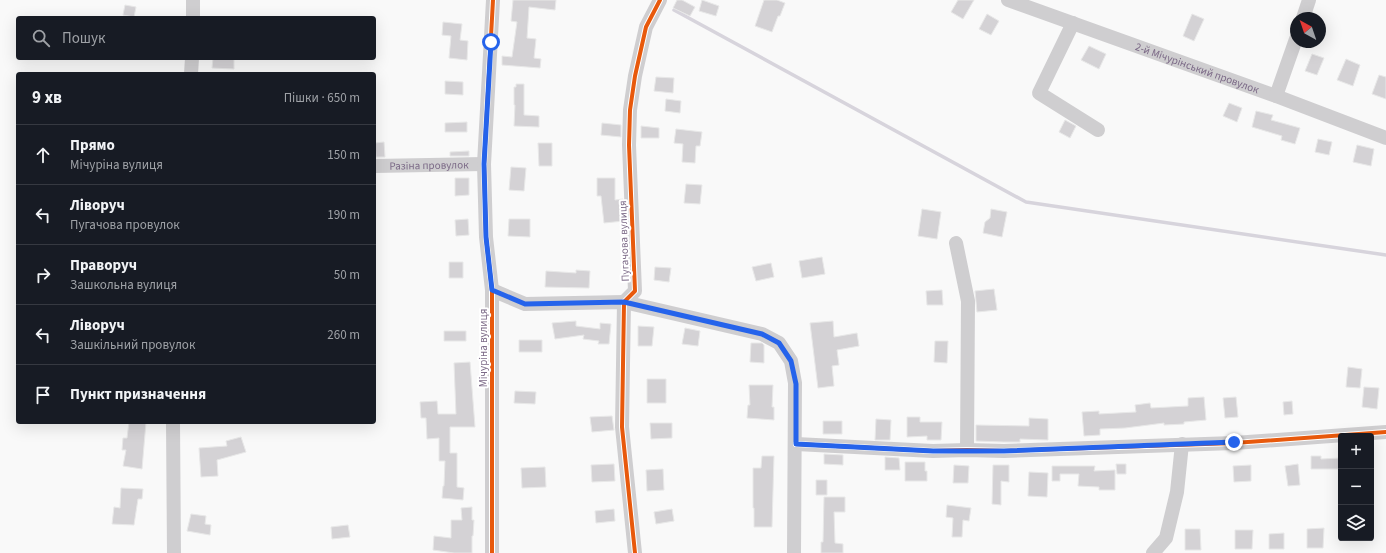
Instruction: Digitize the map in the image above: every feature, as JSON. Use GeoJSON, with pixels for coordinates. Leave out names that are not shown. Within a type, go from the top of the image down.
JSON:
{"type":"FeatureCollection","features":[{"type":"Feature","properties":{"kind":"street"},"geometry":{"type":"LineString","coordinates":[[192,16],[193,0]]}},
{"type":"Feature","properties":{"kind":"street","name":"Мічуріна вулиця"},"geometry":{"type":"LineString","coordinates":[[492,553],[492,290],[486,237],[484,164],[493,0]]}},
{"type":"Feature","properties":{"kind":"street","name":"Пугачова вулиця"},"geometry":{"type":"LineString","coordinates":[[624,302],[635,291],[629,145],[630,110],[635,76],[646,27],[660,0]]}},
{"type":"Feature","properties":{"kind":"street","name":"2-й Мічурінський провулок"},"geometry":{"type":"LineString","coordinates":[[1008,0],[1276,96],[1386,138]]}},
{"type":"Feature","properties":{"kind":"street"},"geometry":{"type":"LineString","coordinates":[[1305,12],[1309,0]]}},
{"type":"Feature","properties":{"kind":"street"},"geometry":{"type":"LineString","coordinates":[[1073,23],[1039,93],[1098,130]]}},
{"type":"Feature","properties":{"kind":"street"},"geometry":{"type":"LineString","coordinates":[[1276,96],[1293,48]]}},
{"type":"Feature","properties":{"kind":"street"},"geometry":{"type":"LineString","coordinates":[[191,72],[192,60]]}},
{"type":"Feature","properties":{"kind":"street","name":"Разіна провулок"},"geometry":{"type":"LineString","coordinates":[[376,166],[484,164]]}},
{"type":"Feature","properties":{"kind":"street"},"geometry":{"type":"LineString","coordinates":[[956,243],[968,301],[967,450]]}},
{"type":"Feature","properties":{"kind":"street"},"geometry":{"type":"LineString","coordinates":[[492,290],[525,304],[624,302],[762,334],[779,343],[791,361],[796,384],[794,553]]}},
{"type":"Feature","properties":{"kind":"street"},"geometry":{"type":"LineString","coordinates":[[624,302],[622,427],[635,553]]}},
{"type":"Feature","properties":{"kind":"street"},"geometry":{"type":"LineString","coordinates":[[173,424],[174,553]]}},
{"type":"Feature","properties":{"kind":"street"},"geometry":{"type":"LineString","coordinates":[[796,444],[933,451],[1004,451],[1234,442],[1386,432]]}},
{"type":"Feature","properties":{"kind":"street"},"geometry":{"type":"LineString","coordinates":[[1153,553],[1166,538],[1177,492],[1182,444]]}},
{"type":"Feature","properties":{"kind":"building"},"geometry":{"type":"Polygon","coordinates":[[[513,0],[556,0],[555,10],[529,7],[527,38],[536,39],[534,58],[541,59],[540,68],[502,65],[502,56],[512,57],[517,22],[511,21],[513,0]]]}},
{"type":"Feature","properties":{"kind":"building"},"geometry":{"type":"Polygon","coordinates":[[[677,0],[682,0],[695,7],[690,16],[673,8],[677,0]]]}},
{"type":"Feature","properties":{"kind":"building"},"geometry":{"type":"Polygon","coordinates":[[[702,0],[719,6],[716,16],[699,11],[702,0]]]}},
{"type":"Feature","properties":{"kind":"building"},"geometry":{"type":"Polygon","coordinates":[[[764,0],[777,0],[785,3],[772,32],[755,26],[764,0]]]}},
{"type":"Feature","properties":{"kind":"building"},"geometry":{"type":"Polygon","coordinates":[[[958,0],[974,0],[963,19],[951,12],[958,0]]]}},
{"type":"Feature","properties":{"kind":"building"},"geometry":{"type":"Polygon","coordinates":[[[125,5],[136,7],[134,16],[123,15],[125,5]]]}},
{"type":"Feature","properties":{"kind":"building"},"geometry":{"type":"Polygon","coordinates":[[[987,14],[999,21],[991,35],[979,29],[987,14]]]}},
{"type":"Feature","properties":{"kind":"building"},"geometry":{"type":"Polygon","coordinates":[[[1192,14],[1204,19],[1194,41],[1183,36],[1192,14]]]}},
{"type":"Feature","properties":{"kind":"building"},"geometry":{"type":"Polygon","coordinates":[[[443,22],[462,24],[460,40],[468,41],[467,60],[449,58],[451,36],[442,35],[443,22]]]}},
{"type":"Feature","properties":{"kind":"building"},"geometry":{"type":"Polygon","coordinates":[[[1089,46],[1106,54],[1099,69],[1081,60],[1089,46]]]}},
{"type":"Feature","properties":{"kind":"building"},"geometry":{"type":"Polygon","coordinates":[[[1312,54],[1324,58],[1317,75],[1305,71],[1312,54]]]}},
{"type":"Feature","properties":{"kind":"building"},"geometry":{"type":"Polygon","coordinates":[[[1346,59],[1360,65],[1353,86],[1337,80],[1346,59]]]}},
{"type":"Feature","properties":{"kind":"building"},"geometry":{"type":"Polygon","coordinates":[[[213,60],[234,60],[234,69],[212,68],[213,60]]]}},
{"type":"Feature","properties":{"kind":"building"},"geometry":{"type":"Polygon","coordinates":[[[1379,75],[1386,77],[1386,99],[1372,94],[1379,75]]]}},
{"type":"Feature","properties":{"kind":"building"},"geometry":{"type":"Polygon","coordinates":[[[656,77],[674,78],[673,93],[654,91],[656,77]]]}},
{"type":"Feature","properties":{"kind":"building"},"geometry":{"type":"Polygon","coordinates":[[[445,81],[463,82],[463,95],[445,94],[445,81]]]}},
{"type":"Feature","properties":{"kind":"building"},"geometry":{"type":"Polygon","coordinates":[[[516,84],[524,84],[524,115],[539,116],[539,127],[514,126],[514,87],[516,87],[516,84]]]}},
{"type":"Feature","properties":{"kind":"building"},"geometry":{"type":"Polygon","coordinates":[[[666,99],[681,101],[680,113],[665,111],[666,99]]]}},
{"type":"Feature","properties":{"kind":"building"},"geometry":{"type":"Polygon","coordinates":[[[1229,103],[1242,108],[1237,122],[1223,116],[1229,103]]]}},
{"type":"Feature","properties":{"kind":"building"},"geometry":{"type":"Polygon","coordinates":[[[1256,111],[1273,115],[1271,120],[1300,128],[1295,144],[1281,140],[1282,136],[1252,127],[1256,111]]]}},
{"type":"Feature","properties":{"kind":"building"},"geometry":{"type":"Polygon","coordinates":[[[1065,120],[1076,126],[1070,138],[1059,132],[1065,120]]]}},
{"type":"Feature","properties":{"kind":"building"},"geometry":{"type":"Polygon","coordinates":[[[467,122],[467,132],[445,132],[445,123],[467,122]]]}},
{"type":"Feature","properties":{"kind":"building"},"geometry":{"type":"Polygon","coordinates":[[[602,123],[621,125],[621,137],[601,135],[602,123]]]}},
{"type":"Feature","properties":{"kind":"building"},"geometry":{"type":"Polygon","coordinates":[[[641,126],[659,128],[659,138],[641,138],[641,126]]]}},
{"type":"Feature","properties":{"kind":"building"},"geometry":{"type":"Polygon","coordinates":[[[676,129],[702,132],[700,146],[696,146],[695,163],[682,162],[683,144],[674,143],[676,129]]]}},
{"type":"Feature","properties":{"kind":"building"},"geometry":{"type":"Polygon","coordinates":[[[1318,139],[1332,142],[1329,155],[1315,152],[1318,139]]]}},
{"type":"Feature","properties":{"kind":"building"},"geometry":{"type":"Polygon","coordinates":[[[384,142],[385,157],[376,157],[376,143],[384,142]]]}},
{"type":"Feature","properties":{"kind":"building"},"geometry":{"type":"Polygon","coordinates":[[[538,143],[552,143],[552,166],[539,166],[538,143]]]}},
{"type":"Feature","properties":{"kind":"building"},"geometry":{"type":"Polygon","coordinates":[[[1357,145],[1374,149],[1371,166],[1353,162],[1357,145]]]}},
{"type":"Feature","properties":{"kind":"building"},"geometry":{"type":"Polygon","coordinates":[[[469,151],[469,156],[450,156],[450,152],[469,151]]]}},
{"type":"Feature","properties":{"kind":"building"},"geometry":{"type":"Polygon","coordinates":[[[511,167],[526,168],[524,191],[509,190],[511,167]]]}},
{"type":"Feature","properties":{"kind":"building"},"geometry":{"type":"Polygon","coordinates":[[[455,178],[469,178],[469,195],[455,196],[455,178]]]}},
{"type":"Feature","properties":{"kind":"building"},"geometry":{"type":"Polygon","coordinates":[[[597,178],[615,178],[615,200],[623,199],[624,221],[604,223],[601,196],[597,196],[597,178]]]}},
{"type":"Feature","properties":{"kind":"building"},"geometry":{"type":"Polygon","coordinates":[[[686,184],[702,185],[700,204],[684,203],[686,184]]]}},
{"type":"Feature","properties":{"kind":"building"},"geometry":{"type":"Polygon","coordinates":[[[922,209],[941,212],[937,239],[918,236],[922,209]]]}},
{"type":"Feature","properties":{"kind":"building"},"geometry":{"type":"Polygon","coordinates":[[[991,209],[1007,212],[1002,237],[983,233],[985,222],[990,218],[991,209]]]}},
{"type":"Feature","properties":{"kind":"building"},"geometry":{"type":"Polygon","coordinates":[[[468,219],[469,235],[456,236],[455,220],[468,219]]]}},
{"type":"Feature","properties":{"kind":"building"},"geometry":{"type":"Polygon","coordinates":[[[509,219],[530,219],[530,237],[508,236],[509,219]]]}},
{"type":"Feature","properties":{"kind":"building"},"geometry":{"type":"Polygon","coordinates":[[[822,257],[825,274],[802,278],[799,261],[822,257]]]}},
{"type":"Feature","properties":{"kind":"building"},"geometry":{"type":"Polygon","coordinates":[[[449,262],[463,262],[463,278],[449,278],[449,262]]]}},
{"type":"Feature","properties":{"kind":"building"},"geometry":{"type":"Polygon","coordinates":[[[771,263],[774,277],[756,281],[752,267],[771,263]]]}},
{"type":"Feature","properties":{"kind":"building"},"geometry":{"type":"Polygon","coordinates":[[[655,267],[671,268],[669,282],[654,280],[655,267]]]}},
{"type":"Feature","properties":{"kind":"building"},"geometry":{"type":"Polygon","coordinates":[[[576,270],[590,271],[589,288],[545,287],[546,271],[576,273],[576,270]]]}},
{"type":"Feature","properties":{"kind":"building"},"geometry":{"type":"Polygon","coordinates":[[[994,289],[997,310],[977,312],[975,291],[994,289]]]}},
{"type":"Feature","properties":{"kind":"building"},"geometry":{"type":"Polygon","coordinates":[[[942,290],[943,305],[927,305],[926,291],[942,290]]]}},
{"type":"Feature","properties":{"kind":"building"},"geometry":{"type":"Polygon","coordinates":[[[576,321],[576,326],[600,329],[600,323],[611,324],[609,344],[598,344],[599,341],[583,339],[584,335],[555,339],[552,323],[576,321]]]}},
{"type":"Feature","properties":{"kind":"building"},"geometry":{"type":"Polygon","coordinates":[[[833,321],[834,337],[857,333],[859,346],[837,350],[839,365],[832,366],[834,386],[818,388],[810,323],[833,321]]]}},
{"type":"Feature","properties":{"kind":"building"},"geometry":{"type":"Polygon","coordinates":[[[638,326],[654,327],[652,346],[638,346],[638,326]]]}},
{"type":"Feature","properties":{"kind":"building"},"geometry":{"type":"Polygon","coordinates":[[[685,328],[700,331],[698,346],[682,344],[685,328]]]}},
{"type":"Feature","properties":{"kind":"building"},"geometry":{"type":"Polygon","coordinates":[[[444,331],[466,331],[466,341],[444,341],[444,331]]]}},
{"type":"Feature","properties":{"kind":"building"},"geometry":{"type":"Polygon","coordinates":[[[519,340],[542,340],[542,352],[519,352],[519,340]]]}},
{"type":"Feature","properties":{"kind":"building"},"geometry":{"type":"Polygon","coordinates":[[[935,341],[948,341],[947,363],[934,362],[935,341]]]}},
{"type":"Feature","properties":{"kind":"building"},"geometry":{"type":"Polygon","coordinates":[[[751,343],[762,343],[764,345],[764,363],[750,362],[751,343]]]}},
{"type":"Feature","properties":{"kind":"building"},"geometry":{"type":"Polygon","coordinates":[[[470,362],[475,427],[450,427],[450,453],[457,453],[457,487],[464,488],[463,500],[442,498],[445,461],[439,461],[439,438],[427,439],[426,418],[421,418],[420,402],[437,401],[438,414],[456,414],[454,363],[470,362]]]}},
{"type":"Feature","properties":{"kind":"building"},"geometry":{"type":"Polygon","coordinates":[[[1348,367],[1362,369],[1360,388],[1346,387],[1348,367]]]}},
{"type":"Feature","properties":{"kind":"building"},"geometry":{"type":"Polygon","coordinates":[[[647,379],[666,379],[666,403],[647,403],[647,379]]]}},
{"type":"Feature","properties":{"kind":"building"},"geometry":{"type":"Polygon","coordinates":[[[749,385],[773,385],[772,407],[774,407],[774,420],[747,418],[748,405],[750,405],[749,385]]]}},
{"type":"Feature","properties":{"kind":"building"},"geometry":{"type":"Polygon","coordinates":[[[1364,387],[1379,388],[1377,409],[1362,407],[1364,387]]]}},
{"type":"Feature","properties":{"kind":"building"},"geometry":{"type":"Polygon","coordinates":[[[515,391],[536,392],[535,404],[514,403],[515,391]]]}},
{"type":"Feature","properties":{"kind":"building"},"geometry":{"type":"Polygon","coordinates":[[[1204,397],[1206,420],[1184,422],[1184,424],[1164,425],[1164,423],[1125,428],[1100,429],[1100,435],[1084,436],[1082,412],[1099,411],[1099,414],[1136,412],[1135,405],[1150,403],[1151,408],[1188,406],[1188,398],[1204,397]]]}},
{"type":"Feature","properties":{"kind":"building"},"geometry":{"type":"Polygon","coordinates":[[[1236,397],[1238,417],[1225,418],[1223,398],[1236,397]]]}},
{"type":"Feature","properties":{"kind":"building"},"geometry":{"type":"Polygon","coordinates":[[[1292,401],[1293,414],[1284,415],[1283,402],[1292,401]]]}},
{"type":"Feature","properties":{"kind":"building"},"geometry":{"type":"Polygon","coordinates":[[[612,416],[614,430],[592,432],[590,417],[612,416]]]}},
{"type":"Feature","properties":{"kind":"building"},"geometry":{"type":"Polygon","coordinates":[[[907,417],[920,417],[920,422],[942,422],[941,440],[927,440],[927,436],[907,437],[907,417]]]}},
{"type":"Feature","properties":{"kind":"building"},"geometry":{"type":"Polygon","coordinates":[[[1029,418],[1048,419],[1048,440],[1020,439],[1020,442],[976,441],[976,425],[1029,426],[1029,418]]]}},
{"type":"Feature","properties":{"kind":"building"},"geometry":{"type":"Polygon","coordinates":[[[876,419],[891,420],[890,440],[875,440],[876,419]]]}},
{"type":"Feature","properties":{"kind":"building"},"geometry":{"type":"Polygon","coordinates":[[[823,421],[842,421],[842,434],[823,434],[823,421]]]}},
{"type":"Feature","properties":{"kind":"building"},"geometry":{"type":"Polygon","coordinates":[[[650,423],[672,423],[672,438],[651,439],[650,423]]]}},
{"type":"Feature","properties":{"kind":"building"},"geometry":{"type":"Polygon","coordinates":[[[129,424],[146,424],[142,469],[123,466],[126,450],[122,450],[123,438],[127,438],[129,424]]]}},
{"type":"Feature","properties":{"kind":"building"},"geometry":{"type":"Polygon","coordinates":[[[241,437],[246,452],[217,460],[218,476],[201,477],[199,448],[227,446],[226,441],[241,437]]]}},
{"type":"Feature","properties":{"kind":"building"},"geometry":{"type":"Polygon","coordinates":[[[824,454],[843,455],[843,465],[824,464],[824,454]]]}},
{"type":"Feature","properties":{"kind":"building"},"geometry":{"type":"Polygon","coordinates":[[[762,456],[774,456],[772,527],[754,527],[753,468],[761,468],[762,456]]]}},
{"type":"Feature","properties":{"kind":"building"},"geometry":{"type":"Polygon","coordinates":[[[1311,456],[1321,456],[1321,459],[1338,458],[1338,469],[1311,469],[1311,456]]]}},
{"type":"Feature","properties":{"kind":"building"},"geometry":{"type":"Polygon","coordinates":[[[885,457],[899,458],[900,470],[885,470],[885,457]]]}},
{"type":"Feature","properties":{"kind":"building"},"geometry":{"type":"Polygon","coordinates":[[[905,462],[925,462],[927,481],[905,481],[905,462]]]}},
{"type":"Feature","properties":{"kind":"building"},"geometry":{"type":"Polygon","coordinates":[[[614,464],[615,481],[592,482],[591,465],[614,464]]]}},
{"type":"Feature","properties":{"kind":"building"},"geometry":{"type":"Polygon","coordinates":[[[1116,464],[1126,464],[1126,474],[1117,474],[1116,464]]]}},
{"type":"Feature","properties":{"kind":"building"},"geometry":{"type":"Polygon","coordinates":[[[1298,464],[1300,485],[1288,486],[1285,466],[1298,464]]]}},
{"type":"Feature","properties":{"kind":"building"},"geometry":{"type":"Polygon","coordinates":[[[954,465],[969,466],[968,483],[953,483],[954,465]]]}},
{"type":"Feature","properties":{"kind":"building"},"geometry":{"type":"Polygon","coordinates":[[[993,465],[1009,465],[1009,482],[1001,481],[1001,505],[992,504],[993,465]]]}},
{"type":"Feature","properties":{"kind":"building"},"geometry":{"type":"Polygon","coordinates":[[[1251,465],[1251,481],[1234,482],[1233,466],[1251,465]]]}},
{"type":"Feature","properties":{"kind":"building"},"geometry":{"type":"Polygon","coordinates":[[[1052,466],[1095,466],[1094,471],[1115,470],[1115,490],[1099,490],[1099,487],[1078,486],[1079,474],[1060,474],[1060,481],[1052,481],[1052,466]]]}},
{"type":"Feature","properties":{"kind":"building"},"geometry":{"type":"Polygon","coordinates":[[[545,467],[546,487],[522,488],[521,468],[545,467]]]}},
{"type":"Feature","properties":{"kind":"building"},"geometry":{"type":"Polygon","coordinates":[[[663,469],[664,490],[647,491],[646,470],[663,469]]]}},
{"type":"Feature","properties":{"kind":"building"},"geometry":{"type":"Polygon","coordinates":[[[1029,472],[1048,473],[1047,497],[1028,496],[1029,472]]]}},
{"type":"Feature","properties":{"kind":"building"},"geometry":{"type":"Polygon","coordinates":[[[816,480],[827,480],[827,495],[816,495],[816,480]]]}},
{"type":"Feature","properties":{"kind":"building"},"geometry":{"type":"Polygon","coordinates":[[[121,488],[143,489],[142,499],[138,499],[134,525],[112,524],[114,507],[120,508],[121,488]]]}},
{"type":"Feature","properties":{"kind":"building"},"geometry":{"type":"Polygon","coordinates":[[[824,497],[845,497],[845,512],[834,512],[835,543],[843,544],[843,553],[821,553],[821,542],[823,542],[824,497]]]}},
{"type":"Feature","properties":{"kind":"building"},"geometry":{"type":"Polygon","coordinates":[[[947,505],[971,508],[969,521],[963,520],[962,537],[952,537],[953,518],[946,517],[947,505]]]}},
{"type":"Feature","properties":{"kind":"building"},"geometry":{"type":"Polygon","coordinates":[[[472,507],[472,520],[474,520],[472,553],[454,553],[433,550],[434,536],[451,538],[451,520],[462,520],[461,508],[472,507]]]}},
{"type":"Feature","properties":{"kind":"building"},"geometry":{"type":"Polygon","coordinates":[[[614,509],[615,521],[596,523],[595,511],[614,509]]]}},
{"type":"Feature","properties":{"kind":"building"},"geometry":{"type":"Polygon","coordinates":[[[672,509],[674,521],[656,524],[654,512],[672,509]]]}},
{"type":"Feature","properties":{"kind":"building"},"geometry":{"type":"Polygon","coordinates":[[[191,514],[206,516],[205,524],[211,525],[210,535],[187,531],[191,514]]]}},
{"type":"Feature","properties":{"kind":"building"},"geometry":{"type":"Polygon","coordinates":[[[348,525],[350,537],[332,539],[331,527],[348,525]]]}},
{"type":"Feature","properties":{"kind":"building"},"geometry":{"type":"Polygon","coordinates":[[[1324,528],[1323,548],[1307,548],[1307,529],[1324,528]]]}},
{"type":"Feature","properties":{"kind":"building"},"geometry":{"type":"Polygon","coordinates":[[[1185,529],[1200,529],[1201,550],[1185,550],[1185,529]]]}},
{"type":"Feature","properties":{"kind":"building"},"geometry":{"type":"Polygon","coordinates":[[[1235,530],[1253,530],[1252,549],[1235,549],[1235,530]]]}},
{"type":"Feature","properties":{"kind":"building"},"geometry":{"type":"Polygon","coordinates":[[[1284,533],[1284,549],[1269,549],[1269,534],[1284,533]]]}},
{"type":"Feature","properties":{"kind":"waterway"},"geometry":{"type":"LineString","coordinates":[[674,10],[1026,202],[1386,255]]}},
{"type":"Feature","properties":{"kind":"cycle path"},"geometry":{"type":"LineString","coordinates":[[492,553],[492,290],[486,237],[484,164],[493,0]]}},
{"type":"Feature","properties":{"kind":"cycle path"},"geometry":{"type":"LineString","coordinates":[[635,553],[622,427],[624,302],[635,291],[629,145],[630,110],[635,76],[646,27],[660,0]]}},
{"type":"Feature","properties":{"kind":"cycle path"},"geometry":{"type":"LineString","coordinates":[[796,444],[933,451],[1004,451],[1234,443],[1386,432]]}},
{"type":"Feature","properties":{"kind":"route"},"geometry":{"type":"LineString","coordinates":[[491,42],[484,177],[486,237],[492,290],[525,304],[624,302],[762,334],[779,343],[791,361],[796,384],[796,444],[899,448],[933,451],[1004,451],[1234,442]]}}]}
